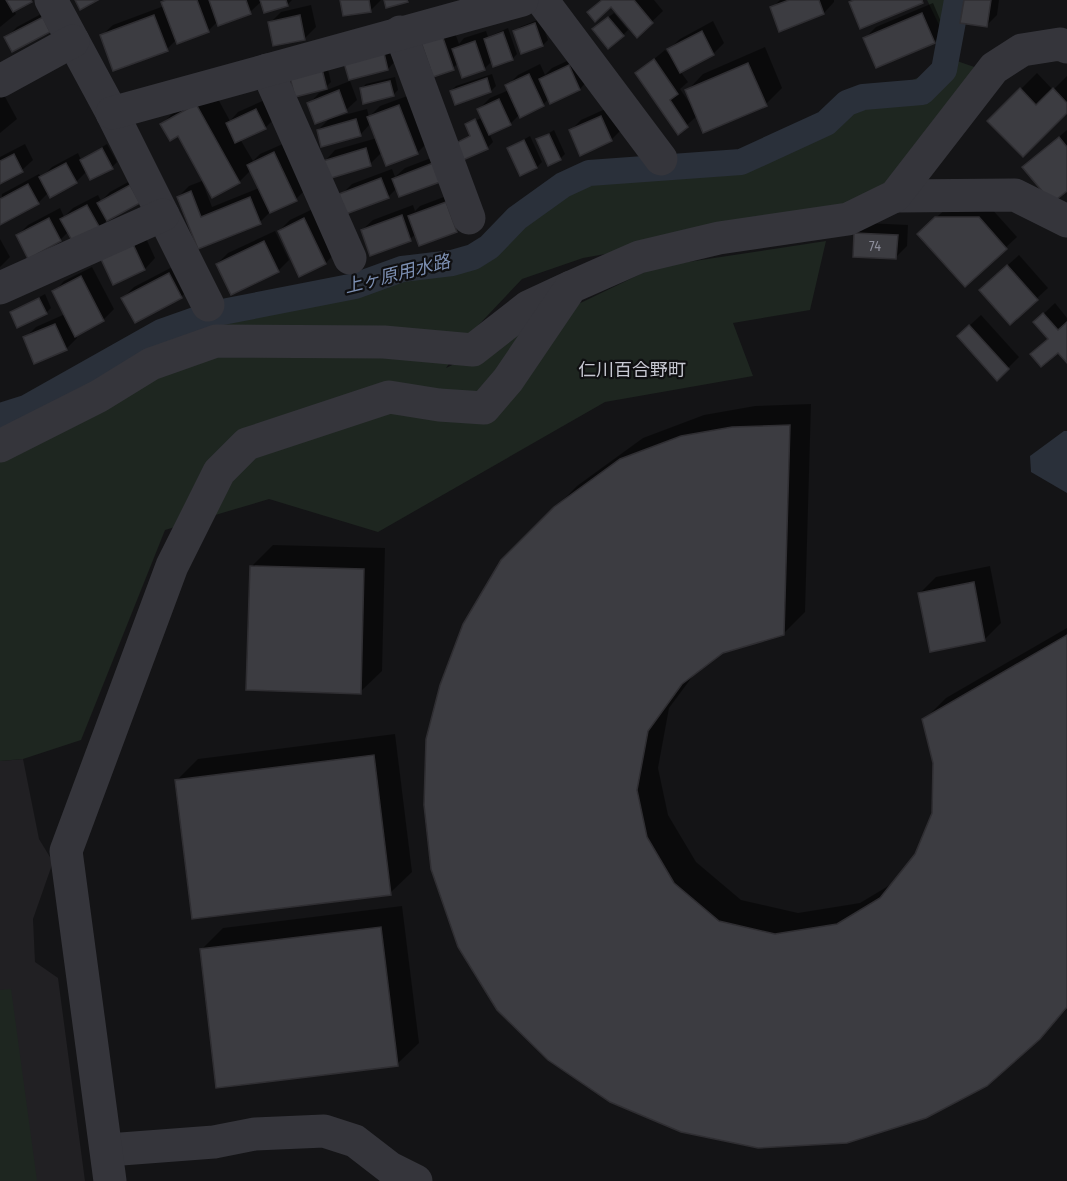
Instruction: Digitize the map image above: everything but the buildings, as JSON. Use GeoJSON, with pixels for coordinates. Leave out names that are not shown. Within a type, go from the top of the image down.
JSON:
{"type":"FeatureCollection","features":[{"type":"Feature","properties":{"kind":"street"},"geometry":{"type":"LineString","coordinates":[[51,0],[112,113],[208,305]]}},
{"type":"Feature","properties":{"kind":"street"},"geometry":{"type":"LineString","coordinates":[[112,113],[522,0]]}},
{"type":"Feature","properties":{"kind":"street"},"geometry":{"type":"LineString","coordinates":[[542,0],[661,159]]}},
{"type":"Feature","properties":{"kind":"street"},"geometry":{"type":"LineString","coordinates":[[400,32],[469,218]]}},
{"type":"Feature","properties":{"kind":"street"},"geometry":{"type":"LineString","coordinates":[[0,81],[72,41]]}},
{"type":"Feature","properties":{"kind":"street"},"geometry":{"type":"LineString","coordinates":[[895,196],[994,68],[1022,50],[1060,44],[1067,47]]}},
{"type":"Feature","properties":{"kind":"street"},"geometry":{"type":"LineString","coordinates":[[267,70],[350,258]]}},
{"type":"Feature","properties":{"kind":"street"},"geometry":{"type":"LineString","coordinates":[[0,446],[99,396],[151,364],[216,341],[384,342],[473,350],[528,307],[639,256],[719,238],[848,219],[895,196],[1015,195],[1067,221]]}},
{"type":"Feature","properties":{"kind":"street"},"geometry":{"type":"LineString","coordinates":[[0,288],[163,215]]}},
{"type":"Feature","properties":{"kind":"street"},"geometry":{"type":"LineString","coordinates":[[416,1181],[390,1167],[355,1141],[324,1131],[255,1134],[109,1166],[66,851],[172,566],[219,472],[248,444],[389,396],[439,405],[484,408],[508,380],[571,287]]}},
{"type":"Feature","properties":{"kind":"shaded area"},"geometry":{"type":"Polygon","coordinates":[[[927,0],[964,0],[957,61],[983,70],[876,196],[845,211],[583,258],[522,279],[470,334],[446,368],[655,267],[826,241],[810,310],[733,323],[753,376],[605,402],[378,532],[269,499],[165,530],[81,740],[23,759],[0,761],[0,411],[15,406],[161,330],[393,278],[497,248],[575,182],[720,176],[865,99],[957,62],[927,0]]]}},
{"type":"Feature","properties":{"kind":"shaded area"},"geometry":{"type":"Polygon","coordinates":[[[1067,431],[1067,493],[1031,472],[1030,456],[1067,431]]]}},
{"type":"Feature","properties":{"kind":"shaded area"},"geometry":{"type":"Polygon","coordinates":[[[23,759],[39,839],[53,862],[33,919],[35,962],[58,978],[85,1181],[0,1181],[0,761],[23,759]]]}},
{"type":"Feature","properties":{"kind":"shaded area"},"geometry":{"type":"Polygon","coordinates":[[[11,989],[37,1181],[0,1181],[0,990],[11,989]]]}},
{"type":"Feature","properties":{"kind":"waterway","name":"上ヶ原用水路"},"geometry":{"type":"LineString","coordinates":[[0,416],[26,408],[161,332],[212,314],[355,286],[402,269],[452,263],[473,257],[489,247],[517,218],[563,185],[589,173],[741,162],[826,123],[847,103],[863,97],[922,92],[944,70],[957,0]]}},
{"type":"Feature","properties":{"kind":"district","name":"仁川百合野町"},"geometry":{"type":"Point","coordinates":[632,370]}}]}
